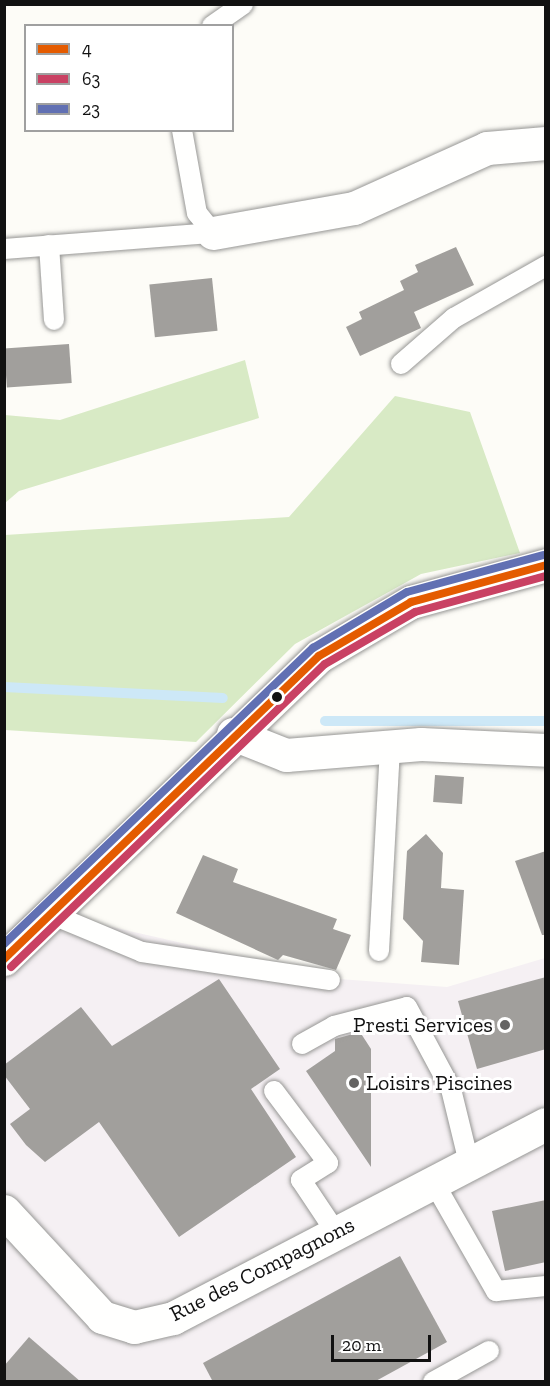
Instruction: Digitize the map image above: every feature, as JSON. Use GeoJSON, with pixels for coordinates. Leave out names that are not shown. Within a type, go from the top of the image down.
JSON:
{"type":"FeatureCollection","features":[{"type":"Feature","properties":{"kind":"street"},"geometry":{"type":"LineString","coordinates":[[213,233],[354,208],[487,148],[546,143]]}},
{"type":"Feature","properties":{"kind":"street"},"geometry":{"type":"LineString","coordinates":[[4,959],[53,915],[233,734],[319,656],[411,602],[546,565]]}},
{"type":"Feature","properties":{"kind":"street"},"geometry":{"type":"LineString","coordinates":[[233,734],[286,755],[390,747],[546,750]]}},
{"type":"Feature","properties":{"kind":"street","name":"Rue des Compagnons"},"geometry":{"type":"LineString","coordinates":[[4,1211],[102,1317],[134,1327],[173,1318],[335,1231],[546,1124]]}},
{"type":"Feature","properties":{"kind":"lane"},"geometry":{"type":"LineString","coordinates":[[215,24],[243,4]]}},
{"type":"Feature","properties":{"kind":"lane"},"geometry":{"type":"LineString","coordinates":[[182,132],[196,213],[213,233]]}},
{"type":"Feature","properties":{"kind":"lane"},"geometry":{"type":"LineString","coordinates":[[4,249],[213,233]]}},
{"type":"Feature","properties":{"kind":"lane"},"geometry":{"type":"LineString","coordinates":[[49,245],[54,320]]}},
{"type":"Feature","properties":{"kind":"lane"},"geometry":{"type":"LineString","coordinates":[[401,364],[454,318],[546,266]]}},
{"type":"Feature","properties":{"kind":"lane"},"geometry":{"type":"LineString","coordinates":[[379,951],[390,747]]}},
{"type":"Feature","properties":{"kind":"lane"},"geometry":{"type":"LineString","coordinates":[[53,915],[142,952],[330,980]]}},
{"type":"Feature","properties":{"kind":"lane"},"geometry":{"type":"LineString","coordinates":[[302,1044],[334,1026],[407,1007],[451,1089],[469,1163]]}},
{"type":"Feature","properties":{"kind":"lane"},"geometry":{"type":"LineString","coordinates":[[274,1091],[328,1163],[301,1180],[335,1231]]}},
{"type":"Feature","properties":{"kind":"lane"},"geometry":{"type":"LineString","coordinates":[[433,1181],[496,1292],[546,1286]]}},
{"type":"Feature","properties":{"kind":"lane"},"geometry":{"type":"LineString","coordinates":[[433,1382],[489,1351]]}},
{"type":"Feature","properties":{"kind":"shaded area"},"geometry":{"type":"Polygon","coordinates":[[[99,924],[339,979],[447,987],[545,958],[545,1381],[5,1381],[4,933],[99,924]]]}},
{"type":"Feature","properties":{"kind":"green space"},"geometry":{"type":"Polygon","coordinates":[[[245,360],[259,418],[19,491],[5,503],[5,415],[60,420],[245,360]]]}},
{"type":"Feature","properties":{"kind":"green space"},"geometry":{"type":"Polygon","coordinates":[[[395,396],[470,412],[520,553],[421,574],[295,644],[196,742],[5,730],[5,535],[289,517],[395,396]]]}},
{"type":"Feature","properties":{"kind":"building"},"geometry":{"type":"Polygon","coordinates":[[[456,247],[474,285],[414,312],[421,328],[360,356],[346,327],[362,319],[359,312],[404,290],[400,281],[418,272],[415,265],[456,247]]]}},
{"type":"Feature","properties":{"kind":"building"},"geometry":{"type":"Polygon","coordinates":[[[212,278],[218,331],[155,337],[149,285],[212,278]]]}},
{"type":"Feature","properties":{"kind":"building"},"geometry":{"type":"Polygon","coordinates":[[[69,344],[72,383],[7,387],[4,349],[69,344]]]}},
{"type":"Feature","properties":{"kind":"building"},"geometry":{"type":"Polygon","coordinates":[[[435,775],[464,777],[462,804],[433,802],[435,775]]]}},
{"type":"Feature","properties":{"kind":"building"},"geometry":{"type":"Polygon","coordinates":[[[426,834],[443,853],[441,888],[464,890],[459,965],[421,962],[423,941],[403,919],[407,851],[426,834]]]}},
{"type":"Feature","properties":{"kind":"building"},"geometry":{"type":"Polygon","coordinates":[[[546,851],[546,935],[542,935],[515,861],[546,851]]]}},
{"type":"Feature","properties":{"kind":"building"},"geometry":{"type":"Polygon","coordinates":[[[203,855],[238,869],[233,882],[337,919],[333,929],[351,935],[336,970],[283,955],[278,960],[176,913],[203,855]]]}},
{"type":"Feature","properties":{"kind":"building","name":"Presti Services"},"geometry":{"type":"Polygon","coordinates":[[[546,977],[546,1049],[477,1069],[458,1001],[546,977]]]}},
{"type":"Feature","properties":{"kind":"building"},"geometry":{"type":"Polygon","coordinates":[[[219,979],[280,1069],[251,1089],[296,1157],[179,1237],[99,1122],[45,1162],[26,1145],[10,1124],[30,1109],[4,1075],[4,1065],[81,1007],[112,1046],[219,979]]]}},
{"type":"Feature","properties":{"kind":"building","name":"Loisirs Piscines"},"geometry":{"type":"Polygon","coordinates":[[[360,1032],[371,1049],[371,1167],[306,1071],[335,1051],[335,1039],[360,1032]]]}},
{"type":"Feature","properties":{"kind":"building"},"geometry":{"type":"Polygon","coordinates":[[[546,1200],[546,1262],[505,1271],[492,1211],[546,1200]]]}},
{"type":"Feature","properties":{"kind":"building"},"geometry":{"type":"Polygon","coordinates":[[[400,1256],[447,1342],[374,1382],[213,1382],[203,1363],[400,1256]]]}},
{"type":"Feature","properties":{"kind":"building"},"geometry":{"type":"Polygon","coordinates":[[[29,1337],[81,1382],[4,1382],[4,1366],[29,1337]]]}},
{"type":"Feature","properties":{"kind":"waterway"},"geometry":{"type":"LineString","coordinates":[[4,687],[223,698]]}},
{"type":"Feature","properties":{"kind":"waterway"},"geometry":{"type":"LineString","coordinates":[[325,721],[546,721]]}},
{"type":"Feature","properties":{"kind":"transit line","name":"23"},"geometry":{"type":"LineString","coordinates":[[4,944],[313,648],[407,592],[543,555]]}},
{"type":"Feature","properties":{"kind":"transit line","name":"4"},"geometry":{"type":"LineString","coordinates":[[4,959],[319,656],[411,602],[546,565]]}},
{"type":"Feature","properties":{"kind":"transit line","name":"63"},"geometry":{"type":"LineString","coordinates":[[11,967],[325,664],[415,612],[546,576]]}},
{"type":"Feature","properties":{"kind":"place","name":"Presti Services"},"geometry":{"type":"Point","coordinates":[505,1025]}},
{"type":"Feature","properties":{"kind":"place","name":"Loisirs Piscines"},"geometry":{"type":"Point","coordinates":[354,1083]}}]}
